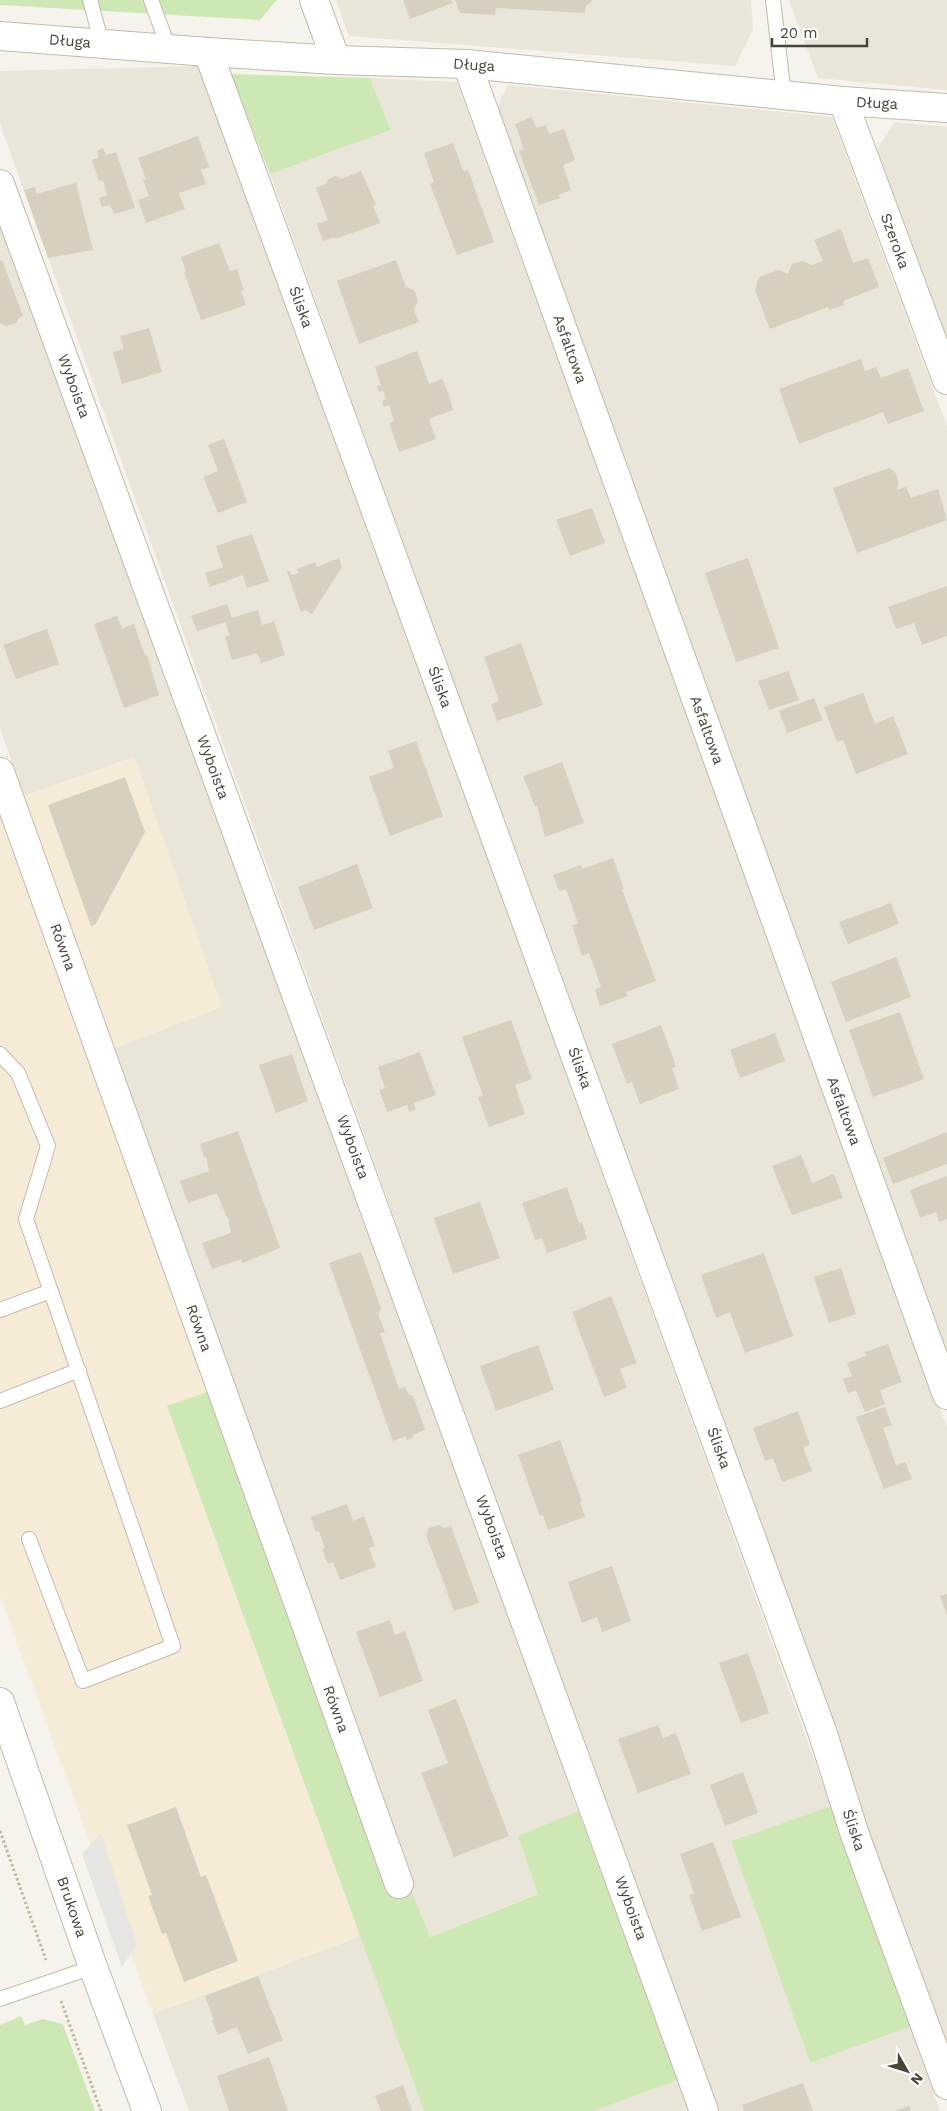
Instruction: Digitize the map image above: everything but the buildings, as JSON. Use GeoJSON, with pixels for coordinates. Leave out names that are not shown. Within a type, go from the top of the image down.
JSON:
{"type":"FeatureCollection","features":[{"type":"Feature","properties":{"kind":"street"},"geometry":{"type":"LineString","coordinates":[[314,0],[336,60]]}},
{"type":"Feature","properties":{"kind":"street","name":"Długa"},"geometry":{"type":"LineString","coordinates":[[0,36],[336,60],[467,64],[784,96],[947,108]]}},
{"type":"Feature","properties":{"kind":"street","name":"Śliska"},"geometry":{"type":"LineString","coordinates":[[208,52],[816,1712],[855,1835],[947,2085]]}},
{"type":"Feature","properties":{"kind":"street","name":"Asfaltowa"},"geometry":{"type":"LineString","coordinates":[[467,64],[947,1395]]}},
{"type":"Feature","properties":{"kind":"street","name":"Szeroka"},"geometry":{"type":"LineString","coordinates":[[843,101],[947,380]]}},
{"type":"Feature","properties":{"kind":"street","name":"Wyboista"},"geometry":{"type":"LineString","coordinates":[[0,184],[704,2111]]}},
{"type":"Feature","properties":{"kind":"street","name":"Równa"},"geometry":{"type":"LineString","coordinates":[[0,772],[399,1884]]}},
{"type":"Feature","properties":{"kind":"street","name":"Brukowa"},"geometry":{"type":"LineString","coordinates":[[0,1702],[93,1967],[146,2111]]}},
{"type":"Feature","properties":{"kind":"lane"},"geometry":{"type":"LineString","coordinates":[[90,0],[102,44]]}},
{"type":"Feature","properties":{"kind":"lane"},"geometry":{"type":"LineString","coordinates":[[151,0],[169,49]]}},
{"type":"Feature","properties":{"kind":"lane"},"geometry":{"type":"LineString","coordinates":[[773,0],[784,96]]}},
{"type":"Feature","properties":{"kind":"lane"},"geometry":{"type":"LineString","coordinates":[[0,1054],[18,1073],[48,1146],[26,1219],[173,1646],[83,1681],[29,1539]]}},
{"type":"Feature","properties":{"kind":"lane"},"geometry":{"type":"LineString","coordinates":[[0,1310],[51,1291]]}},
{"type":"Feature","properties":{"kind":"lane"},"geometry":{"type":"LineString","coordinates":[[0,1401],[79,1370]]}},
{"type":"Feature","properties":{"kind":"lane"},"geometry":{"type":"LineString","coordinates":[[0,1999],[93,1967]]}},
{"type":"Feature","properties":{"kind":"path"},"geometry":{"type":"LineString","coordinates":[[0,1831],[101,2111]]}},
{"type":"Feature","properties":{"kind":"shaded area"},"geometry":{"type":"Polygon","coordinates":[[[336,0],[751,0],[753,30],[735,66],[349,36],[336,0]]]}},
{"type":"Feature","properties":{"kind":"shaded area"},"geometry":{"type":"Polygon","coordinates":[[[789,0],[947,0],[947,90],[818,78],[789,0]]]}},
{"type":"Feature","properties":{"kind":"shaded area"},"geometry":{"type":"Polygon","coordinates":[[[201,66],[831,1806],[731,1841],[810,2063],[910,2027],[940,2111],[716,2111],[0,124],[0,71],[201,66]]]}},
{"type":"Feature","properties":{"kind":"shaded area"},"geometry":{"type":"Polygon","coordinates":[[[370,78],[457,82],[947,1428],[947,2051],[270,174],[391,130],[370,78]]]}},
{"type":"Feature","properties":{"kind":"shaded area"},"geometry":{"type":"Polygon","coordinates":[[[508,85],[832,117],[947,426],[947,1365],[496,109],[508,85]]]}},
{"type":"Feature","properties":{"kind":"shaded area"},"geometry":{"type":"Polygon","coordinates":[[[895,122],[947,127],[947,343],[876,151],[895,122]]]}},
{"type":"Feature","properties":{"kind":"shaded area"},"geometry":{"type":"Polygon","coordinates":[[[0,212],[507,1608],[578,1811],[518,1836],[539,1893],[430,1937],[410,1889],[113,1049],[134,757],[24,796],[0,728],[0,212]]]}},
{"type":"Feature","properties":{"kind":"shaded area"},"geometry":{"type":"Polygon","coordinates":[[[135,757],[222,1007],[113,1049],[24,796],[135,757]]]}},
{"type":"Feature","properties":{"kind":"shaded area"},"geometry":{"type":"Polygon","coordinates":[[[0,815],[209,1391],[167,1406],[361,1936],[153,2014],[0,1596],[0,815]]]}},
{"type":"Feature","properties":{"kind":"shaded area"},"geometry":{"type":"Polygon","coordinates":[[[101,1834],[137,1944],[122,1967],[82,1854],[101,1834]]]}},
{"type":"Feature","properties":{"kind":"shaded area"},"geometry":{"type":"Polygon","coordinates":[[[361,1936],[424,2111],[189,2111],[153,2014],[361,1936]]]}},
{"type":"Feature","properties":{"kind":"shaded area"},"geometry":{"type":"Polygon","coordinates":[[[678,2080],[689,2111],[594,2111],[678,2080]]]}},
{"type":"Feature","properties":{"kind":"green space"},"geometry":{"type":"Polygon","coordinates":[[[0,0],[277,0],[260,20],[0,5],[0,0]]]}},
{"type":"Feature","properties":{"kind":"green space"},"geometry":{"type":"Polygon","coordinates":[[[231,74],[370,78],[391,130],[270,174],[231,74]]]}},
{"type":"Feature","properties":{"kind":"green space"},"geometry":{"type":"Polygon","coordinates":[[[209,1391],[430,1937],[538,1894],[518,1836],[578,1811],[678,2080],[594,2111],[424,2111],[167,1406],[209,1391]]]}},
{"type":"Feature","properties":{"kind":"green space"},"geometry":{"type":"Polygon","coordinates":[[[831,1806],[910,2027],[810,2063],[731,1841],[831,1806]]]}},
{"type":"Feature","properties":{"kind":"green space"},"geometry":{"type":"Polygon","coordinates":[[[21,2016],[25,2025],[43,2019],[63,2024],[95,2111],[0,2111],[0,2025],[21,2016]]]}}]}
